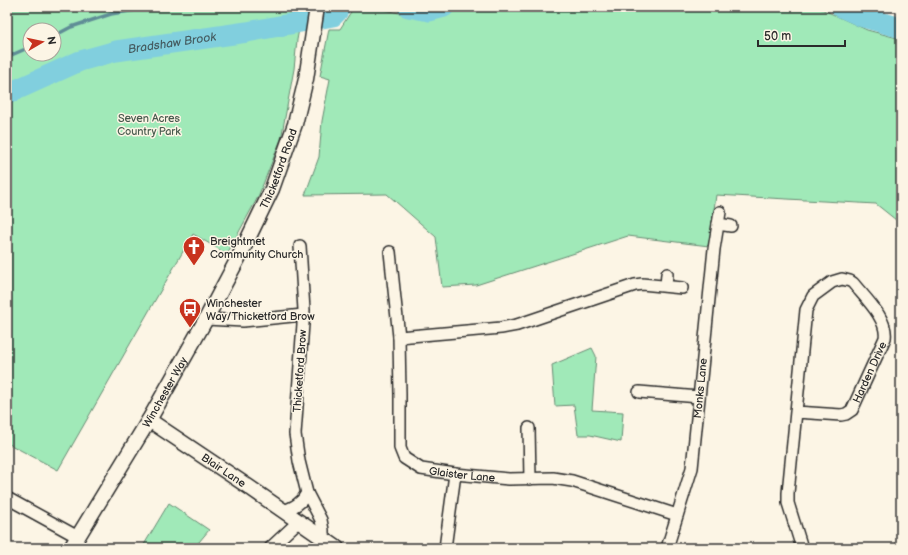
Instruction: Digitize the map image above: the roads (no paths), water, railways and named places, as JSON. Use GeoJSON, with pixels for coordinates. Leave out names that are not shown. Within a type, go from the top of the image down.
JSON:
{"type":"FeatureCollection","features":[{"type":"Feature","properties":{"kind":"street","name":"Thicketford Road"},"geometry":{"type":"LineString","coordinates":[[206,319],[242,251],[272,189],[295,124],[306,79],[317,7]]}},
{"type":"Feature","properties":{"kind":"street","name":"Monks Lane"},"geometry":{"type":"LineString","coordinates":[[667,548],[692,468],[720,212]]}},
{"type":"Feature","properties":{"kind":"street"},"geometry":{"type":"LineString","coordinates":[[718,224],[731,226]]}},
{"type":"Feature","properties":{"kind":"street","name":"Thicketford Brow"},"geometry":{"type":"LineString","coordinates":[[300,246],[304,315],[295,434],[299,461],[307,493],[321,520],[323,538]]}},
{"type":"Feature","properties":{"kind":"street","name":"Glaister Lane"},"geometry":{"type":"LineString","coordinates":[[390,252],[398,337],[400,448],[404,458],[421,469],[455,474],[509,479],[553,478],[572,481],[677,515]]}},
{"type":"Feature","properties":{"kind":"street"},"geometry":{"type":"LineString","coordinates":[[666,286],[667,274]]}},
{"type":"Feature","properties":{"kind":"street","name":"Harden Drive"},"geometry":{"type":"LineString","coordinates":[[796,412],[841,415],[852,410],[885,338],[885,329],[882,320],[850,281],[842,279],[832,282],[813,296],[806,310],[796,412],[788,503],[802,548]]}},
{"type":"Feature","properties":{"kind":"street"},"geometry":{"type":"LineString","coordinates":[[398,337],[501,328],[517,325],[635,285],[642,284],[682,288]]}},
{"type":"Feature","properties":{"kind":"street"},"geometry":{"type":"LineString","coordinates":[[206,319],[243,321],[304,315]]}},
{"type":"Feature","properties":{"kind":"street","name":"Winchester Way"},"geometry":{"type":"LineString","coordinates":[[75,543],[149,420],[206,319]]}},
{"type":"Feature","properties":{"kind":"street"},"geometry":{"type":"LineString","coordinates":[[639,392],[699,397]]}},
{"type":"Feature","properties":{"kind":"street","name":"Blair Lane"},"geometry":{"type":"LineString","coordinates":[[149,420],[337,548]]}},
{"type":"Feature","properties":{"kind":"street"},"geometry":{"type":"LineString","coordinates":[[530,428],[530,479]]}},
{"type":"Feature","properties":{"kind":"street"},"geometry":{"type":"LineString","coordinates":[[445,548],[455,474]]}},
{"type":"Feature","properties":{"kind":"street"},"geometry":{"type":"LineString","coordinates":[[284,511],[297,505],[304,499],[307,493]]}},
{"type":"Feature","properties":{"kind":"street"},"geometry":{"type":"LineString","coordinates":[[7,498],[75,543]]}},
{"type":"Feature","properties":{"kind":"street"},"geometry":{"type":"LineString","coordinates":[[270,548],[299,521]]}},
{"type":"Feature","properties":{"kind":"waterway"},"geometry":{"type":"LineString","coordinates":[[62,32],[71,27],[111,14],[154,7]]}},
{"type":"Feature","properties":{"kind":"waterway","name":"Bradshaw Brook"},"geometry":{"type":"LineString","coordinates":[[7,94],[80,61],[116,51],[247,32],[333,16],[340,7]]}},
{"type":"Feature","properties":{"kind":"waterway","name":"Bradshaw Brook"},"geometry":{"type":"LineString","coordinates":[[408,7],[429,11],[444,7]]}},
{"type":"Feature","properties":{"kind":"waterway","name":"Bradshaw Brook"},"geometry":{"type":"LineString","coordinates":[[841,7],[863,17],[901,28]]}},
{"type":"Feature","properties":{"kind":"waterway"},"geometry":{"type":"LineString","coordinates":[[7,57],[22,50]]}},
{"type":"Feature","properties":{"kind":"place","name":"Breightmet Community Church"},"geometry":{"type":"Point","coordinates":[194,266]}},
{"type":"Feature","properties":{"kind":"place","name":"Winchester Way/Thicketford Brow"},"geometry":{"type":"Point","coordinates":[190,328]}},
{"type":"Feature","properties":{"kind":"park label","name":"Seven Acres Country Park"},"geometry":{"type":"Point","coordinates":[149,124]}}]}
